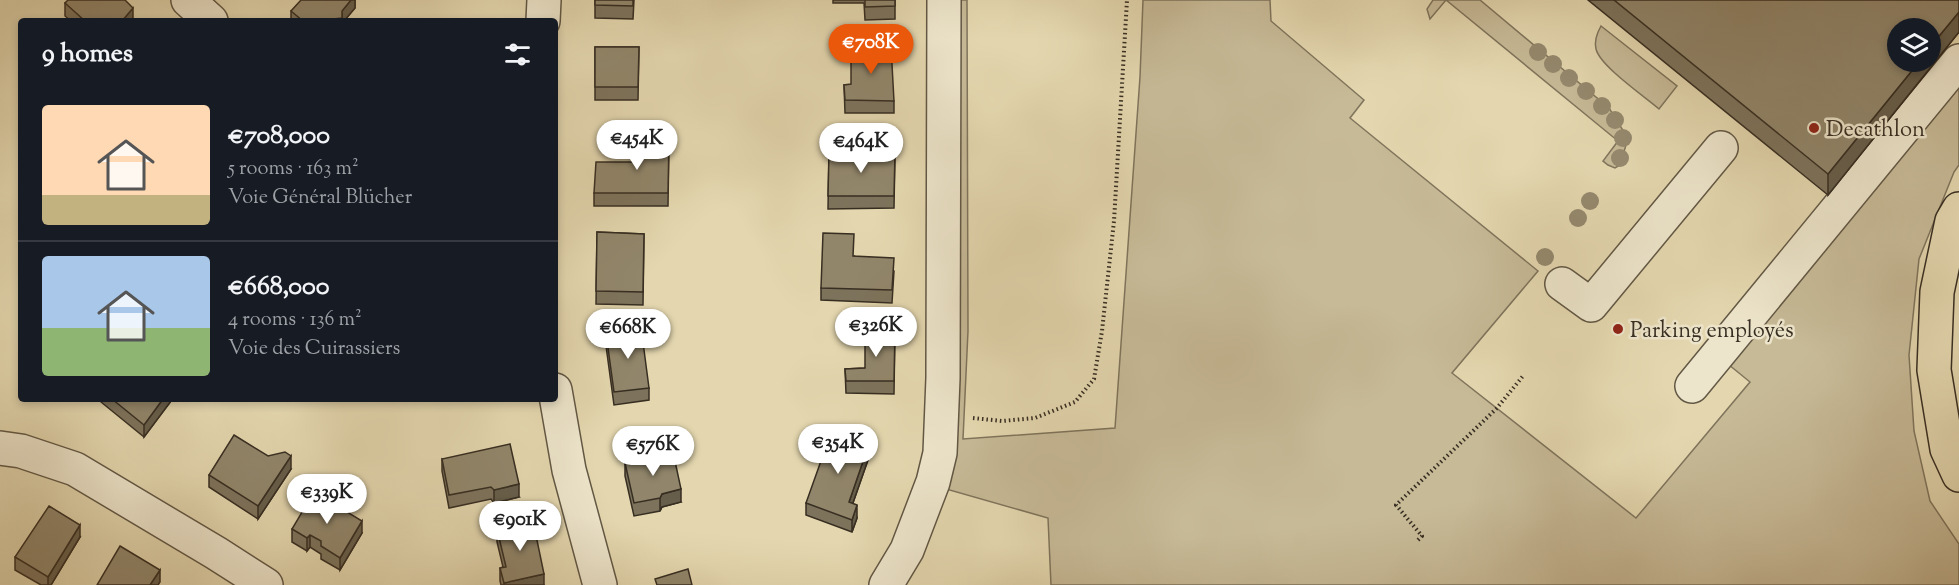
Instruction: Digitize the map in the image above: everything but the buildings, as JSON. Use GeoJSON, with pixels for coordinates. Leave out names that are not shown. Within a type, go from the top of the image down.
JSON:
{"type":"FeatureCollection","features":[{"type":"Feature","properties":{"kind":"highway"},"geometry":{"type":"LineString","coordinates":[[1959,208],[1952,221],[1937,292],[1934,370],[1947,449],[1959,475]]}},
{"type":"Feature","properties":{"kind":"street"},"geometry":{"type":"LineString","coordinates":[[189,0],[208,18]]}},
{"type":"Feature","properties":{"kind":"street"},"geometry":{"type":"LineString","coordinates":[[543,0],[543,18]]}},
{"type":"Feature","properties":{"kind":"street"},"geometry":{"type":"LineString","coordinates":[[886,585],[908,550],[933,482],[940,453],[944,0]]}},
{"type":"Feature","properties":{"kind":"street"},"geometry":{"type":"LineString","coordinates":[[1692,386],[1959,61]]}},
{"type":"Feature","properties":{"kind":"street"},"geometry":{"type":"LineString","coordinates":[[1562,284],[1591,305],[1721,148]]}},
{"type":"Feature","properties":{"kind":"street"},"geometry":{"type":"LineString","coordinates":[[557,402],[569,470],[600,585]]}},
{"type":"Feature","properties":{"kind":"street"},"geometry":{"type":"LineString","coordinates":[[0,448],[21,451],[75,469],[266,585]]}},
{"type":"Feature","properties":{"kind":"path"},"geometry":{"type":"LineString","coordinates":[[942,421],[970,417],[1002,421],[1035,418],[1075,402],[1094,379],[1102,331],[1114,221],[1126,0]]}},
{"type":"Feature","properties":{"kind":"path"},"geometry":{"type":"LineString","coordinates":[[1418,540],[1422,536],[1396,505],[1497,408],[1523,376]]}},
{"type":"Feature","properties":{"kind":"shaded area"},"geometry":{"type":"Polygon","coordinates":[[[956,0],[967,0],[968,331],[963,439],[1115,428],[1140,77],[1143,0],[1270,0],[1271,21],[1364,100],[1350,118],[1538,271],[1452,373],[1636,518],[1750,382],[1723,360],[1959,75],[1959,165],[1954,172],[1919,259],[1909,355],[1914,431],[1930,501],[1959,544],[1959,585],[1051,585],[1048,518],[946,489],[956,0]]]}},
{"type":"Feature","properties":{"kind":"shaded area"},"geometry":{"type":"Polygon","coordinates":[[[1433,0],[1446,0],[1430,19],[1427,9],[1433,0]]]}},
{"type":"Feature","properties":{"kind":"shaded area"},"geometry":{"type":"Polygon","coordinates":[[[1446,0],[1480,0],[1609,108],[1624,132],[1626,145],[1620,165],[1615,168],[1603,161],[1618,141],[1446,0]]]}},
{"type":"Feature","properties":{"kind":"shaded area"},"geometry":{"type":"Polygon","coordinates":[[[1601,26],[1677,86],[1659,109],[1623,80],[1599,56],[1595,43],[1601,26]]]}},
{"type":"Feature","properties":{"kind":"place","name":"Decathlon"},"geometry":{"type":"Point","coordinates":[1814,128]}},
{"type":"Feature","properties":{"kind":"place","name":"Parking employés"},"geometry":{"type":"Point","coordinates":[1618,329]}}]}
